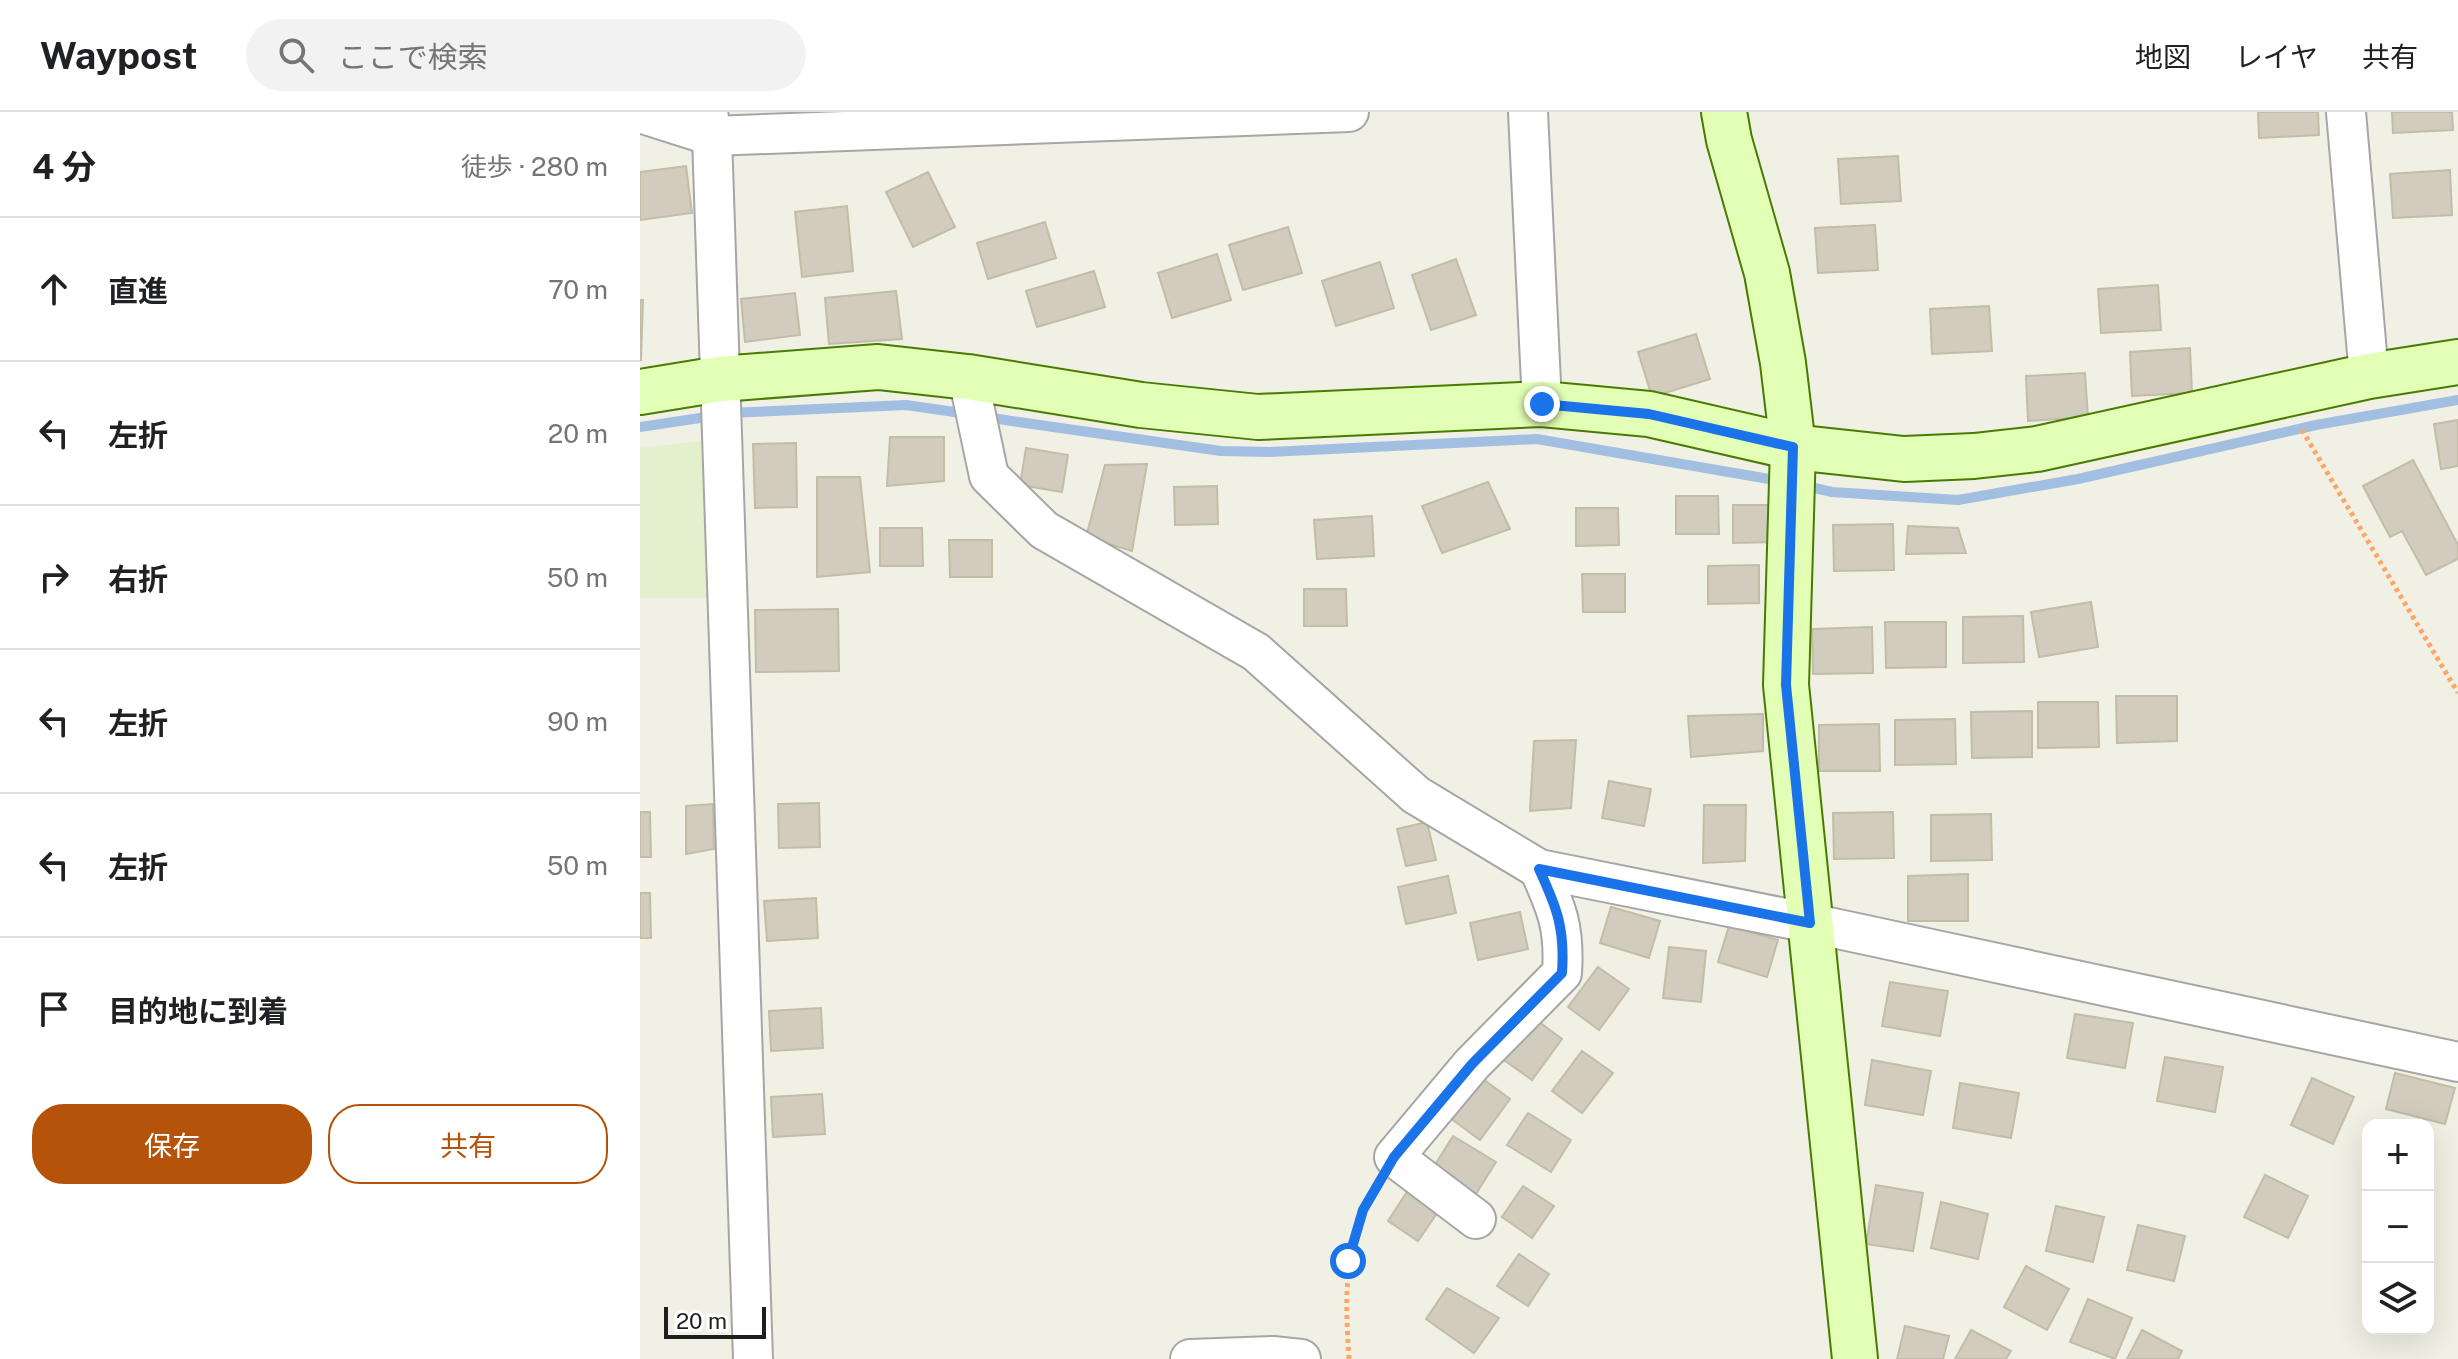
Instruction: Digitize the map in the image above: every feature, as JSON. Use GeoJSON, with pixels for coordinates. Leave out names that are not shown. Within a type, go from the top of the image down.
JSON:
{"type":"FeatureCollection","features":[{"type":"Feature","properties":{"kind":"street"},"geometry":{"type":"LineString","coordinates":[[640,113],[710,124],[1349,112]]}},
{"type":"Feature","properties":{"kind":"street"},"geometry":{"type":"LineString","coordinates":[[1528,112],[1542,404]]}},
{"type":"Feature","properties":{"kind":"street"},"geometry":{"type":"LineString","coordinates":[[1724,112],[1767,273],[1783,363],[1793,447],[1786,685],[1856,1357]]}},
{"type":"Feature","properties":{"kind":"street"},"geometry":{"type":"LineString","coordinates":[[2346,112],[2369,376]]}},
{"type":"Feature","properties":{"kind":"street"},"geometry":{"type":"LineString","coordinates":[[710,124],[753,1359]]}},
{"type":"Feature","properties":{"kind":"street"},"geometry":{"type":"LineString","coordinates":[[640,392],[720,379],[878,367],[968,377],[1141,405],[1258,417],[1542,404],[1649,414],[1793,447],[1904,459],[1974,456],[2087,440],[2369,376],[2458,362]]}},
{"type":"Feature","properties":{"kind":"street"},"geometry":{"type":"LineString","coordinates":[[968,377],[989,476],[1044,530],[1256,652],[1416,795],[1539,869],[1810,923],[2458,1062]]}},
{"type":"Feature","properties":{"kind":"street"},"geometry":{"type":"LineString","coordinates":[[1476,1219],[1394,1157],[1472,1064],[1562,973],[1564,946],[1559,914],[1539,869]]}},
{"type":"Feature","properties":{"kind":"street"},"geometry":{"type":"LineString","coordinates":[[1190,1359],[1273,1356],[1301,1359]]}},
{"type":"Feature","properties":{"kind":"path"},"geometry":{"type":"LineString","coordinates":[[2282,395],[2458,693]]}},
{"type":"Feature","properties":{"kind":"path"},"geometry":{"type":"LineString","coordinates":[[1349,1359],[1345,1303],[1348,1261],[1363,1210],[1394,1157]]}},
{"type":"Feature","properties":{"kind":"green space"},"geometry":{"type":"Polygon","coordinates":[[[709,440],[715,598],[640,598],[640,448],[709,440]]]}},
{"type":"Feature","properties":{"kind":"building"},"geometry":{"type":"Polygon","coordinates":[[[2258,112],[2318,112],[2319,135],[2259,138],[2258,112]]]}},
{"type":"Feature","properties":{"kind":"building"},"geometry":{"type":"Polygon","coordinates":[[[2392,112],[2452,112],[2453,130],[2393,133],[2392,112]]]}},
{"type":"Feature","properties":{"kind":"building"},"geometry":{"type":"Polygon","coordinates":[[[1898,156],[1901,201],[1841,204],[1838,159],[1898,156]]]}},
{"type":"Feature","properties":{"kind":"building"},"geometry":{"type":"Polygon","coordinates":[[[686,166],[692,213],[640,220],[640,172],[686,166]]]}},
{"type":"Feature","properties":{"kind":"building"},"geometry":{"type":"Polygon","coordinates":[[[2450,170],[2452,215],[2393,218],[2390,174],[2450,170]]]}},
{"type":"Feature","properties":{"kind":"building"},"geometry":{"type":"Polygon","coordinates":[[[928,172],[955,227],[913,247],[886,192],[928,172]]]}},
{"type":"Feature","properties":{"kind":"building"},"geometry":{"type":"Polygon","coordinates":[[[847,206],[853,271],[802,277],[795,212],[847,206]]]}},
{"type":"Feature","properties":{"kind":"building"},"geometry":{"type":"Polygon","coordinates":[[[1045,222],[1056,258],[988,279],[977,243],[1045,222]]]}},
{"type":"Feature","properties":{"kind":"building"},"geometry":{"type":"Polygon","coordinates":[[[1875,225],[1878,270],[1818,273],[1815,228],[1875,225]]]}},
{"type":"Feature","properties":{"kind":"building"},"geometry":{"type":"Polygon","coordinates":[[[1288,227],[1302,273],[1243,290],[1229,245],[1288,227]]]}},
{"type":"Feature","properties":{"kind":"building"},"geometry":{"type":"Polygon","coordinates":[[[1217,254],[1231,300],[1172,318],[1158,273],[1217,254]]]}},
{"type":"Feature","properties":{"kind":"building"},"geometry":{"type":"Polygon","coordinates":[[[1456,259],[1476,315],[1431,330],[1412,275],[1456,259]]]}},
{"type":"Feature","properties":{"kind":"building"},"geometry":{"type":"Polygon","coordinates":[[[1380,262],[1394,308],[1336,326],[1322,281],[1380,262]]]}},
{"type":"Feature","properties":{"kind":"building"},"geometry":{"type":"Polygon","coordinates":[[[1094,271],[1105,307],[1037,327],[1026,291],[1094,271]]]}},
{"type":"Feature","properties":{"kind":"building"},"geometry":{"type":"Polygon","coordinates":[[[2158,285],[2161,330],[2101,333],[2098,289],[2158,285]]]}},
{"type":"Feature","properties":{"kind":"building"},"geometry":{"type":"Polygon","coordinates":[[[896,291],[902,339],[829,344],[825,298],[896,291]]]}},
{"type":"Feature","properties":{"kind":"building"},"geometry":{"type":"Polygon","coordinates":[[[795,293],[800,335],[745,342],[741,299],[795,293]]]}},
{"type":"Feature","properties":{"kind":"building"},"geometry":{"type":"Polygon","coordinates":[[[640,300],[643,300],[641,360],[640,360],[640,300]]]}},
{"type":"Feature","properties":{"kind":"building"},"geometry":{"type":"Polygon","coordinates":[[[1989,306],[1992,351],[1932,354],[1930,309],[1989,306]]]}},
{"type":"Feature","properties":{"kind":"building"},"geometry":{"type":"Polygon","coordinates":[[[1696,334],[1710,379],[1652,397],[1638,352],[1696,334]]]}},
{"type":"Feature","properties":{"kind":"building"},"geometry":{"type":"Polygon","coordinates":[[[2190,348],[2192,393],[2132,396],[2130,352],[2190,348]]]}},
{"type":"Feature","properties":{"kind":"building"},"geometry":{"type":"Polygon","coordinates":[[[2085,373],[2088,417],[2028,421],[2026,376],[2085,373]]]}},
{"type":"Feature","properties":{"kind":"building"},"geometry":{"type":"Polygon","coordinates":[[[2458,420],[2458,466],[2441,469],[2434,424],[2458,420]]]}},
{"type":"Feature","properties":{"kind":"building"},"geometry":{"type":"Polygon","coordinates":[[[890,437],[944,437],[944,481],[887,486],[890,437]]]}},
{"type":"Feature","properties":{"kind":"building"},"geometry":{"type":"Polygon","coordinates":[[[796,443],[797,507],[755,508],[753,444],[796,443]]]}},
{"type":"Feature","properties":{"kind":"building"},"geometry":{"type":"Polygon","coordinates":[[[1026,448],[1068,455],[1062,492],[1020,485],[1026,448]]]}},
{"type":"Feature","properties":{"kind":"building"},"geometry":{"type":"Polygon","coordinates":[[[2413,460],[2458,545],[2458,559],[2426,575],[2402,531],[2390,537],[2363,486],[2413,460]]]}},
{"type":"Feature","properties":{"kind":"building"},"geometry":{"type":"Polygon","coordinates":[[[1147,464],[1132,551],[1086,537],[1105,465],[1147,464]]]}},
{"type":"Feature","properties":{"kind":"building"},"geometry":{"type":"Polygon","coordinates":[[[817,477],[860,477],[870,572],[817,577],[817,477]]]}},
{"type":"Feature","properties":{"kind":"building"},"geometry":{"type":"Polygon","coordinates":[[[1488,482],[1510,529],[1442,553],[1422,506],[1488,482]]]}},
{"type":"Feature","properties":{"kind":"building"},"geometry":{"type":"Polygon","coordinates":[[[1217,486],[1218,524],[1175,525],[1174,487],[1217,486]]]}},
{"type":"Feature","properties":{"kind":"building"},"geometry":{"type":"Polygon","coordinates":[[[1676,496],[1718,496],[1719,534],[1676,534],[1676,496]]]}},
{"type":"Feature","properties":{"kind":"building"},"geometry":{"type":"Polygon","coordinates":[[[1733,505],[1775,505],[1776,542],[1733,543],[1733,505]]]}},
{"type":"Feature","properties":{"kind":"building"},"geometry":{"type":"Polygon","coordinates":[[[1576,508],[1618,508],[1619,545],[1576,546],[1576,508]]]}},
{"type":"Feature","properties":{"kind":"building"},"geometry":{"type":"Polygon","coordinates":[[[1372,516],[1374,556],[1317,559],[1314,520],[1372,516]]]}},
{"type":"Feature","properties":{"kind":"building"},"geometry":{"type":"Polygon","coordinates":[[[1893,524],[1894,570],[1834,571],[1833,525],[1893,524]]]}},
{"type":"Feature","properties":{"kind":"building"},"geometry":{"type":"Polygon","coordinates":[[[1908,526],[1958,528],[1966,553],[1906,554],[1908,526]]]}},
{"type":"Feature","properties":{"kind":"building"},"geometry":{"type":"Polygon","coordinates":[[[880,528],[922,528],[923,566],[880,566],[880,528]]]}},
{"type":"Feature","properties":{"kind":"building"},"geometry":{"type":"Polygon","coordinates":[[[949,540],[992,540],[992,577],[950,577],[949,540]]]}},
{"type":"Feature","properties":{"kind":"building"},"geometry":{"type":"Polygon","coordinates":[[[1759,565],[1759,603],[1708,604],[1708,566],[1759,565]]]}},
{"type":"Feature","properties":{"kind":"building"},"geometry":{"type":"Polygon","coordinates":[[[1582,574],[1625,574],[1625,612],[1583,612],[1582,574]]]}},
{"type":"Feature","properties":{"kind":"building"},"geometry":{"type":"Polygon","coordinates":[[[1304,589],[1346,589],[1347,626],[1304,626],[1304,589]]]}},
{"type":"Feature","properties":{"kind":"building"},"geometry":{"type":"Polygon","coordinates":[[[2091,602],[2098,647],[2039,657],[2031,612],[2091,602]]]}},
{"type":"Feature","properties":{"kind":"building"},"geometry":{"type":"Polygon","coordinates":[[[838,609],[839,671],[756,672],[755,610],[838,609]]]}},
{"type":"Feature","properties":{"kind":"building"},"geometry":{"type":"Polygon","coordinates":[[[2023,616],[2024,662],[1963,663],[1963,617],[2023,616]]]}},
{"type":"Feature","properties":{"kind":"building"},"geometry":{"type":"Polygon","coordinates":[[[1885,622],[1946,622],[1946,667],[1886,668],[1885,622]]]}},
{"type":"Feature","properties":{"kind":"building"},"geometry":{"type":"Polygon","coordinates":[[[1872,627],[1873,673],[1813,674],[1812,629],[1872,627]]]}},
{"type":"Feature","properties":{"kind":"building"},"geometry":{"type":"Polygon","coordinates":[[[2116,696],[2177,696],[2177,741],[2117,743],[2116,696]]]}},
{"type":"Feature","properties":{"kind":"building"},"geometry":{"type":"Polygon","coordinates":[[[2038,702],[2098,702],[2099,747],[2038,748],[2038,702]]]}},
{"type":"Feature","properties":{"kind":"building"},"geometry":{"type":"Polygon","coordinates":[[[2032,711],[2032,757],[1972,758],[1971,712],[2032,711]]]}},
{"type":"Feature","properties":{"kind":"building"},"geometry":{"type":"Polygon","coordinates":[[[1763,714],[1763,751],[1691,757],[1688,716],[1763,714]]]}},
{"type":"Feature","properties":{"kind":"building"},"geometry":{"type":"Polygon","coordinates":[[[1955,719],[1956,764],[1895,765],[1895,720],[1955,719]]]}},
{"type":"Feature","properties":{"kind":"building"},"geometry":{"type":"Polygon","coordinates":[[[1879,724],[1880,771],[1819,771],[1819,725],[1879,724]]]}},
{"type":"Feature","properties":{"kind":"building"},"geometry":{"type":"Polygon","coordinates":[[[1576,740],[1571,808],[1530,811],[1534,741],[1576,740]]]}},
{"type":"Feature","properties":{"kind":"building"},"geometry":{"type":"Polygon","coordinates":[[[1609,781],[1651,789],[1644,826],[1602,818],[1609,781]]]}},
{"type":"Feature","properties":{"kind":"building"},"geometry":{"type":"Polygon","coordinates":[[[819,803],[820,847],[779,848],[778,804],[819,803]]]}},
{"type":"Feature","properties":{"kind":"building"},"geometry":{"type":"Polygon","coordinates":[[[713,804],[714,849],[686,854],[686,806],[713,804]]]}},
{"type":"Feature","properties":{"kind":"building"},"geometry":{"type":"Polygon","coordinates":[[[1704,805],[1746,805],[1745,861],[1703,863],[1704,805]]]}},
{"type":"Feature","properties":{"kind":"building"},"geometry":{"type":"Polygon","coordinates":[[[640,812],[650,812],[651,857],[640,857],[640,812]]]}},
{"type":"Feature","properties":{"kind":"building"},"geometry":{"type":"Polygon","coordinates":[[[1893,812],[1894,858],[1834,859],[1833,813],[1893,812]]]}},
{"type":"Feature","properties":{"kind":"building"},"geometry":{"type":"Polygon","coordinates":[[[1991,814],[1992,860],[1931,861],[1931,815],[1991,814]]]}},
{"type":"Feature","properties":{"kind":"building"},"geometry":{"type":"Polygon","coordinates":[[[1427,822],[1436,860],[1406,866],[1397,829],[1427,822]]]}},
{"type":"Feature","properties":{"kind":"building"},"geometry":{"type":"Polygon","coordinates":[[[1968,874],[1968,921],[1908,921],[1908,876],[1968,874]]]}},
{"type":"Feature","properties":{"kind":"building"},"geometry":{"type":"Polygon","coordinates":[[[1448,876],[1456,913],[1406,924],[1398,887],[1448,876]]]}},
{"type":"Feature","properties":{"kind":"building"},"geometry":{"type":"Polygon","coordinates":[[[640,893],[650,893],[651,938],[640,938],[640,893]]]}},
{"type":"Feature","properties":{"kind":"building"},"geometry":{"type":"Polygon","coordinates":[[[816,898],[818,938],[767,941],[764,901],[816,898]]]}},
{"type":"Feature","properties":{"kind":"building"},"geometry":{"type":"Polygon","coordinates":[[[1611,907],[1660,921],[1649,958],[1600,943],[1611,907]]]}},
{"type":"Feature","properties":{"kind":"building"},"geometry":{"type":"Polygon","coordinates":[[[1520,912],[1528,949],[1478,960],[1470,923],[1520,912]]]}},
{"type":"Feature","properties":{"kind":"building"},"geometry":{"type":"Polygon","coordinates":[[[1729,926],[1778,940],[1767,977],[1718,962],[1729,926]]]}},
{"type":"Feature","properties":{"kind":"building"},"geometry":{"type":"Polygon","coordinates":[[[1669,947],[1706,951],[1701,1002],[1663,998],[1669,947]]]}},
{"type":"Feature","properties":{"kind":"building"},"geometry":{"type":"Polygon","coordinates":[[[1598,967],[1629,989],[1599,1030],[1568,1007],[1598,967]]]}},
{"type":"Feature","properties":{"kind":"building"},"geometry":{"type":"Polygon","coordinates":[[[1890,982],[1948,991],[1940,1036],[1882,1026],[1890,982]]]}},
{"type":"Feature","properties":{"kind":"building"},"geometry":{"type":"Polygon","coordinates":[[[821,1008],[823,1048],[771,1051],[769,1011],[821,1008]]]}},
{"type":"Feature","properties":{"kind":"building"},"geometry":{"type":"Polygon","coordinates":[[[2075,1014],[2133,1023],[2125,1068],[2067,1058],[2075,1014]]]}},
{"type":"Feature","properties":{"kind":"building"},"geometry":{"type":"Polygon","coordinates":[[[1531,1016],[1562,1039],[1532,1080],[1501,1058],[1531,1016]]]}},
{"type":"Feature","properties":{"kind":"building"},"geometry":{"type":"Polygon","coordinates":[[[1582,1051],[1613,1073],[1582,1113],[1552,1091],[1582,1051]]]}},
{"type":"Feature","properties":{"kind":"building"},"geometry":{"type":"Polygon","coordinates":[[[2165,1057],[2223,1067],[2215,1112],[2157,1101],[2165,1057]]]}},
{"type":"Feature","properties":{"kind":"building"},"geometry":{"type":"Polygon","coordinates":[[[1872,1060],[1931,1071],[1923,1115],[1865,1105],[1872,1060]]]}},
{"type":"Feature","properties":{"kind":"building"},"geometry":{"type":"Polygon","coordinates":[[[2395,1073],[2455,1088],[2445,1124],[2386,1109],[2395,1073]]]}},
{"type":"Feature","properties":{"kind":"building"},"geometry":{"type":"Polygon","coordinates":[[[1479,1076],[1510,1099],[1480,1140],[1449,1117],[1479,1076]]]}},
{"type":"Feature","properties":{"kind":"building"},"geometry":{"type":"Polygon","coordinates":[[[2312,1078],[2354,1097],[2333,1144],[2291,1125],[2312,1078]]]}},
{"type":"Feature","properties":{"kind":"building"},"geometry":{"type":"Polygon","coordinates":[[[1960,1083],[2019,1093],[2011,1138],[1953,1128],[1960,1083]]]}},
{"type":"Feature","properties":{"kind":"building"},"geometry":{"type":"Polygon","coordinates":[[[822,1094],[825,1134],[773,1137],[771,1097],[822,1094]]]}},
{"type":"Feature","properties":{"kind":"building"},"geometry":{"type":"Polygon","coordinates":[[[1528,1113],[1571,1140],[1551,1172],[1507,1145],[1528,1113]]]}},
{"type":"Feature","properties":{"kind":"building"},"geometry":{"type":"Polygon","coordinates":[[[1453,1136],[1496,1162],[1476,1194],[1433,1168],[1453,1136]]]}},
{"type":"Feature","properties":{"kind":"building"},"geometry":{"type":"Polygon","coordinates":[[[2265,1175],[2308,1196],[2288,1238],[2244,1217],[2265,1175]]]}},
{"type":"Feature","properties":{"kind":"building"},"geometry":{"type":"Polygon","coordinates":[[[1876,1185],[1923,1193],[1913,1251],[1866,1244],[1876,1185]]]}},
{"type":"Feature","properties":{"kind":"building"},"geometry":{"type":"Polygon","coordinates":[[[1523,1186],[1554,1206],[1532,1238],[1502,1217],[1523,1186]]]}},
{"type":"Feature","properties":{"kind":"building"},"geometry":{"type":"Polygon","coordinates":[[[1409,1189],[1440,1209],[1418,1241],[1388,1221],[1409,1189]]]}},
{"type":"Feature","properties":{"kind":"building"},"geometry":{"type":"Polygon","coordinates":[[[1941,1202],[1988,1214],[1978,1259],[1931,1248],[1941,1202]]]}},
{"type":"Feature","properties":{"kind":"building"},"geometry":{"type":"Polygon","coordinates":[[[2056,1206],[2104,1217],[2093,1262],[2046,1251],[2056,1206]]]}},
{"type":"Feature","properties":{"kind":"building"},"geometry":{"type":"Polygon","coordinates":[[[2138,1225],[2185,1236],[2174,1281],[2127,1270],[2138,1225]]]}},
{"type":"Feature","properties":{"kind":"building"},"geometry":{"type":"Polygon","coordinates":[[[1519,1254],[1549,1274],[1528,1306],[1497,1286],[1519,1254]]]}},
{"type":"Feature","properties":{"kind":"building"},"geometry":{"type":"Polygon","coordinates":[[[2026,1266],[2069,1289],[2047,1330],[2004,1307],[2026,1266]]]}},
{"type":"Feature","properties":{"kind":"building"},"geometry":{"type":"Polygon","coordinates":[[[1447,1288],[1499,1318],[1474,1353],[1426,1319],[1447,1288]]]}},
{"type":"Feature","properties":{"kind":"building"},"geometry":{"type":"Polygon","coordinates":[[[2088,1299],[2132,1318],[2115,1359],[2070,1342],[2088,1299]]]}},
{"type":"Feature","properties":{"kind":"building"},"geometry":{"type":"Polygon","coordinates":[[[1905,1326],[1949,1336],[1943,1359],[1897,1359],[1905,1326]]]}},
{"type":"Feature","properties":{"kind":"building"},"geometry":{"type":"Polygon","coordinates":[[[1971,1330],[2011,1351],[2006,1359],[1955,1359],[1971,1330]]]}},
{"type":"Feature","properties":{"kind":"building"},"geometry":{"type":"Polygon","coordinates":[[[2142,1330],[2182,1351],[2178,1359],[2127,1359],[2142,1330]]]}},
{"type":"Feature","properties":{"kind":"waterway"},"geometry":{"type":"LineString","coordinates":[[1801,485],[1832,492],[1958,500],[2078,479],[2316,425],[2458,400]]}},
{"type":"Feature","properties":{"kind":"waterway"},"geometry":{"type":"LineString","coordinates":[[729,413],[906,405],[968,414]]}},
{"type":"Feature","properties":{"kind":"waterway"},"geometry":{"type":"LineString","coordinates":[[640,427],[713,416]]}},
{"type":"Feature","properties":{"kind":"waterway"},"geometry":{"type":"LineString","coordinates":[[984,417],[1221,451],[1270,452],[1537,439],[1781,481]]}},
{"type":"Feature","properties":{"kind":"route"},"geometry":{"type":"LineString","coordinates":[[1348,1261],[1363,1210],[1394,1157],[1472,1064],[1562,973],[1564,946],[1559,914],[1539,869],[1810,923],[1786,685],[1793,447],[1649,414],[1542,404]]}}]}
